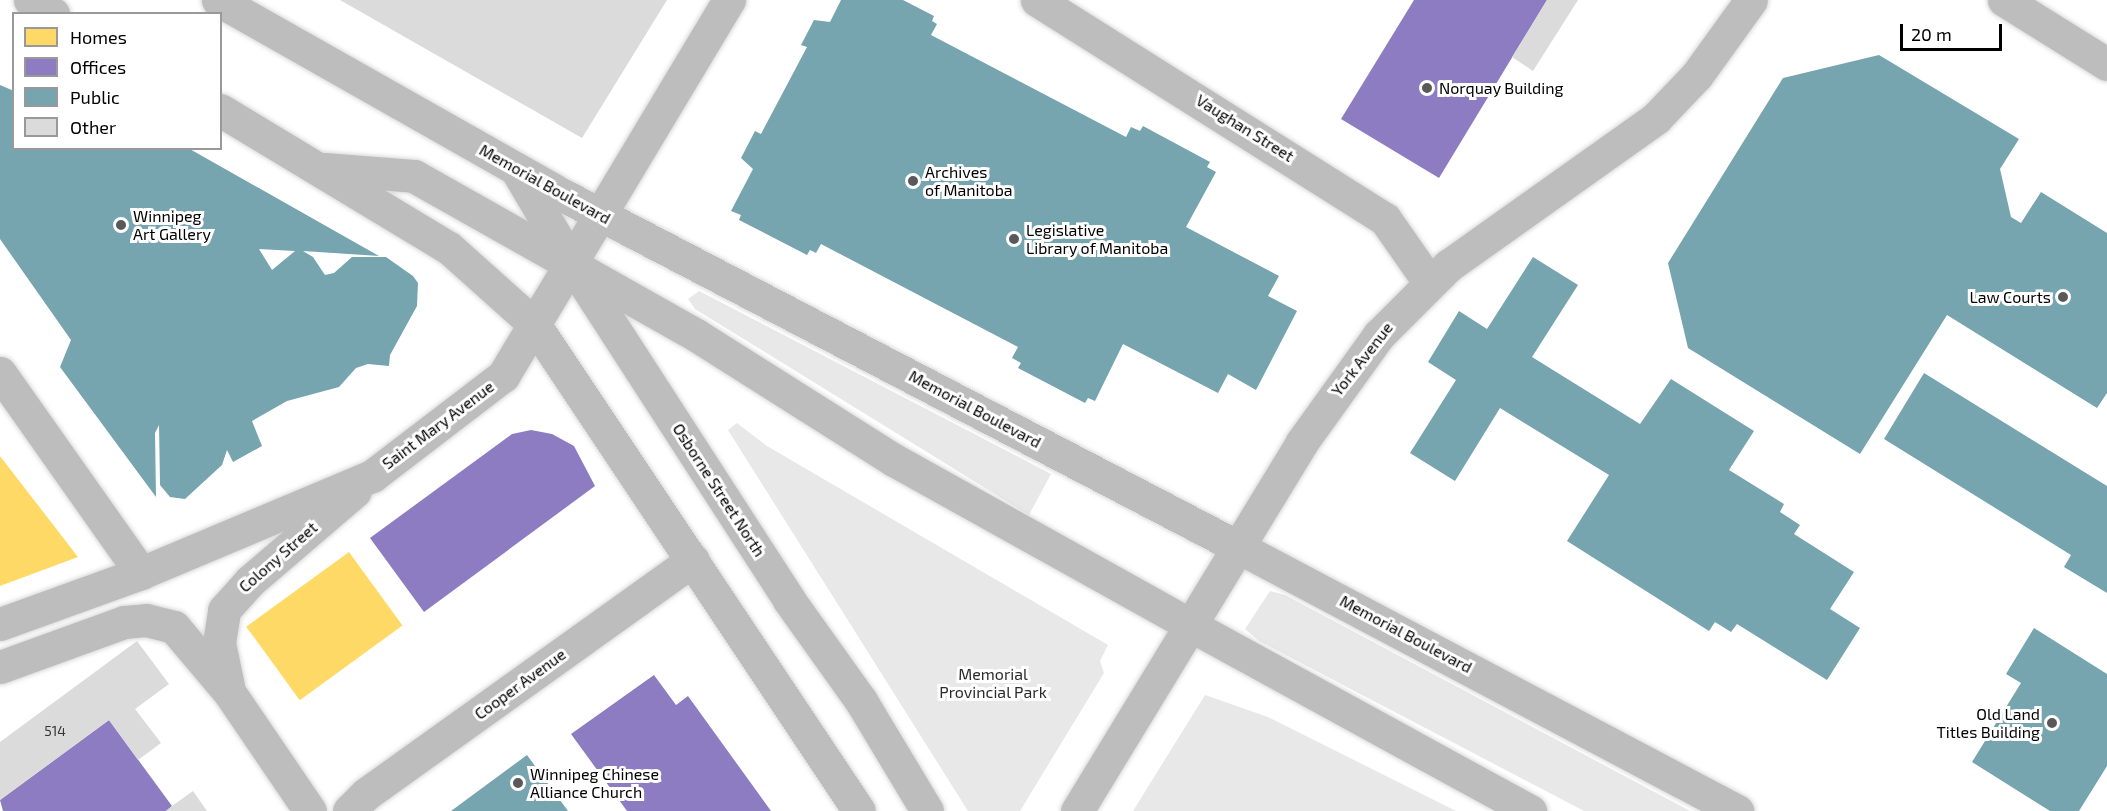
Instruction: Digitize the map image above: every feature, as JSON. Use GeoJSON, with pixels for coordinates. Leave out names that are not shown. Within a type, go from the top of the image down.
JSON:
{"type":"FeatureCollection","features":[{"type":"Feature","properties":{"kind":"main road"},"geometry":{"type":"LineString","coordinates":[[30,0],[50,12]]}},
{"type":"Feature","properties":{"kind":"main road","name":"Memorial Boulevard"},"geometry":{"type":"LineString","coordinates":[[218,0],[600,215],[1238,547],[1737,811]]}},
{"type":"Feature","properties":{"kind":"main road","name":"Saint Mary Avenue"},"geometry":{"type":"LineString","coordinates":[[0,624],[141,573],[372,476],[503,376],[729,0]]}},
{"type":"Feature","properties":{"kind":"main road","name":"Vaughan Street"},"geometry":{"type":"LineString","coordinates":[[1037,0],[1385,219],[1429,282]]}},
{"type":"Feature","properties":{"kind":"main road","name":"York Avenue"},"geometry":{"type":"LineString","coordinates":[[1077,811],[1326,406],[1379,335],[1429,282],[1656,118],[1697,75],[1751,0]]}},
{"type":"Feature","properties":{"kind":"main road"},"geometry":{"type":"LineString","coordinates":[[2004,0],[2107,64]]}},
{"type":"Feature","properties":{"kind":"main road"},"geometry":{"type":"LineString","coordinates":[[222,111],[324,169],[449,248],[534,324],[859,811]]}},
{"type":"Feature","properties":{"kind":"main road","name":"Osborne Street North"},"geometry":{"type":"LineString","coordinates":[[515,168],[572,264],[789,600],[861,702],[927,811]]}},
{"type":"Feature","properties":{"kind":"main road"},"geometry":{"type":"LineString","coordinates":[[324,169],[414,176],[752,368],[894,460],[1530,811]]}},
{"type":"Feature","properties":{"kind":"main road"},"geometry":{"type":"LineString","coordinates":[[0,373],[141,573]]}},
{"type":"Feature","properties":{"kind":"main road","name":"Colony Street"},"geometry":{"type":"LineString","coordinates":[[229,692],[219,643],[224,610],[250,580],[372,476]]}},
{"type":"Feature","properties":{"kind":"main road","name":"Cooper Avenue"},"geometry":{"type":"LineString","coordinates":[[349,811],[366,794],[693,560]]}},
{"type":"Feature","properties":{"kind":"main road","name":"Colony Street"},"geometry":{"type":"LineString","coordinates":[[0,667],[124,622],[146,620],[174,627],[229,692],[309,811]]}},
{"type":"Feature","properties":{"kind":"green space"},"geometry":{"type":"Polygon","coordinates":[[[699,291],[1051,474],[1029,515],[695,309],[688,299],[699,291]]]}},
{"type":"Feature","properties":{"kind":"green space","name":"Memorial Provincial Park"},"geometry":{"type":"Polygon","coordinates":[[[737,423],[767,446],[1108,645],[1100,661],[1104,673],[1020,811],[968,811],[728,430],[737,423]]]}},
{"type":"Feature","properties":{"kind":"green space"},"geometry":{"type":"Polygon","coordinates":[[[1270,591],[1285,595],[1690,811],[1584,811],[1259,641],[1245,629],[1270,591]]]}},
{"type":"Feature","properties":{"kind":"green space"},"geometry":{"type":"Polygon","coordinates":[[[1205,695],[1268,717],[1456,811],[1133,811],[1205,695]]]}},
{"type":"Feature","properties":{"kind":"building: Homes"},"geometry":{"type":"Polygon","coordinates":[[[0,456],[78,557],[0,586],[0,456]]]}},
{"type":"Feature","properties":{"kind":"building: Homes"},"geometry":{"type":"Polygon","coordinates":[[[349,552],[402,626],[300,700],[246,627],[349,552]]]}},
{"type":"Feature","properties":{"kind":"building: Offices","name":"Norquay Building"},"geometry":{"type":"Polygon","coordinates":[[[1414,0],[1547,0],[1439,178],[1341,119],[1414,0]]]}},
{"type":"Feature","properties":{"kind":"building: Offices"},"geometry":{"type":"Polygon","coordinates":[[[531,430],[552,434],[574,446],[595,486],[424,612],[370,538],[512,434],[531,430]]]}},
{"type":"Feature","properties":{"kind":"building: Offices"},"geometry":{"type":"Polygon","coordinates":[[[654,675],[676,705],[688,696],[771,811],[627,811],[571,734],[654,675]]]}},
{"type":"Feature","properties":{"kind":"building: Offices"},"geometry":{"type":"Polygon","coordinates":[[[109,720],[172,806],[166,811],[3,811],[0,800],[109,720]]]}},
{"type":"Feature","properties":{"kind":"building: Public"},"geometry":{"type":"Polygon","coordinates":[[[841,0],[903,0],[934,16],[932,21],[937,24],[931,35],[1126,137],[1131,127],[1140,131],[1143,126],[1210,162],[1207,167],[1216,172],[1186,227],[1279,276],[1268,296],[1297,311],[1256,390],[1228,374],[1218,393],[1123,344],[1095,401],[1088,398],[1085,403],[1018,368],[1021,363],[1012,358],[1018,347],[821,244],[816,253],[810,250],[807,255],[739,220],[741,215],[731,211],[753,169],[741,158],[755,131],[761,134],[807,47],[801,45],[814,20],[830,22],[841,0]]]}},
{"type":"Feature","properties":{"kind":"building: Public"},"geometry":{"type":"Polygon","coordinates":[[[1879,55],[2019,139],[2000,169],[2011,217],[2021,223],[2041,192],[2107,233],[2107,393],[2097,408],[1947,315],[1860,454],[1688,348],[1668,263],[1783,78],[1879,55]]]}},
{"type":"Feature","properties":{"kind":"building: Public"},"geometry":{"type":"Polygon","coordinates":[[[0,85],[12,90],[12,150],[192,150],[379,256],[303,251],[313,257],[325,275],[334,273],[352,257],[386,257],[413,276],[418,283],[417,306],[390,355],[389,366],[368,364],[356,368],[339,387],[287,401],[252,421],[262,446],[233,462],[227,450],[222,465],[185,499],[170,497],[160,485],[159,425],[155,433],[156,497],[60,367],[71,340],[0,239],[0,85]],[[259,249],[272,270],[295,251],[259,249]]]}},
{"type":"Feature","properties":{"kind":"building: Public"},"geometry":{"type":"Polygon","coordinates":[[[1533,257],[1578,285],[1532,357],[1640,424],[1671,379],[1754,431],[1729,470],[1784,504],[1780,512],[1800,525],[1794,534],[1854,572],[1830,609],[1860,628],[1827,680],[1737,624],[1731,632],[1715,622],[1709,631],[1567,541],[1609,475],[1500,408],[1455,481],[1410,453],[1456,380],[1428,362],[1459,311],[1487,329],[1533,257]]]}},
{"type":"Feature","properties":{"kind":"building: Public"},"geometry":{"type":"Polygon","coordinates":[[[1924,373],[2107,486],[2107,593],[2064,567],[2071,555],[1884,439],[1924,373]]]}},
{"type":"Feature","properties":{"kind":"building: Public","name":"Old Land Titles Building"},"geometry":{"type":"Polygon","coordinates":[[[2034,628],[2107,674],[2107,766],[2079,811],[2050,811],[1972,762],[2021,683],[2006,674],[2034,628]]]}},
{"type":"Feature","properties":{"kind":"building: Public","name":"Winnipeg Chinese Alliance Church"},"geometry":{"type":"Polygon","coordinates":[[[527,755],[568,811],[451,811],[527,755]]]}},
{"type":"Feature","properties":{"kind":"building: Other"},"geometry":{"type":"Polygon","coordinates":[[[340,0],[667,0],[582,138],[340,0]]]}},
{"type":"Feature","properties":{"kind":"building: Other"},"geometry":{"type":"Polygon","coordinates":[[[1547,0],[1578,0],[1533,71],[1512,57],[1547,0]]]}},
{"type":"Feature","properties":{"kind":"building: Other"},"geometry":{"type":"Polygon","coordinates":[[[137,641],[169,684],[135,709],[161,743],[138,760],[109,720],[0,800],[0,742],[137,641]]]}},
{"type":"Feature","properties":{"kind":"building: Other"},"geometry":{"type":"Polygon","coordinates":[[[193,791],[207,811],[166,811],[172,806],[193,791]]]}},
{"type":"Feature","properties":{"kind":"place","name":"Norquay Building"},"geometry":{"type":"Point","coordinates":[1427,88]}},
{"type":"Feature","properties":{"kind":"place","name":"Archives of Manitoba"},"geometry":{"type":"Point","coordinates":[913,181]}},
{"type":"Feature","properties":{"kind":"place","name":"Winnipeg Art Gallery"},"geometry":{"type":"Point","coordinates":[121,225]}},
{"type":"Feature","properties":{"kind":"place","name":"Legislative Library of Manitoba"},"geometry":{"type":"Point","coordinates":[1014,239]}},
{"type":"Feature","properties":{"kind":"place","name":"Law Courts"},"geometry":{"type":"Point","coordinates":[2063,297]}},
{"type":"Feature","properties":{"kind":"place","name":"Old Land Titles Building"},"geometry":{"type":"Point","coordinates":[2052,723]}},
{"type":"Feature","properties":{"kind":"place","name":"Winnipeg Chinese Alliance Church"},"geometry":{"type":"Point","coordinates":[518,783]}}]}
